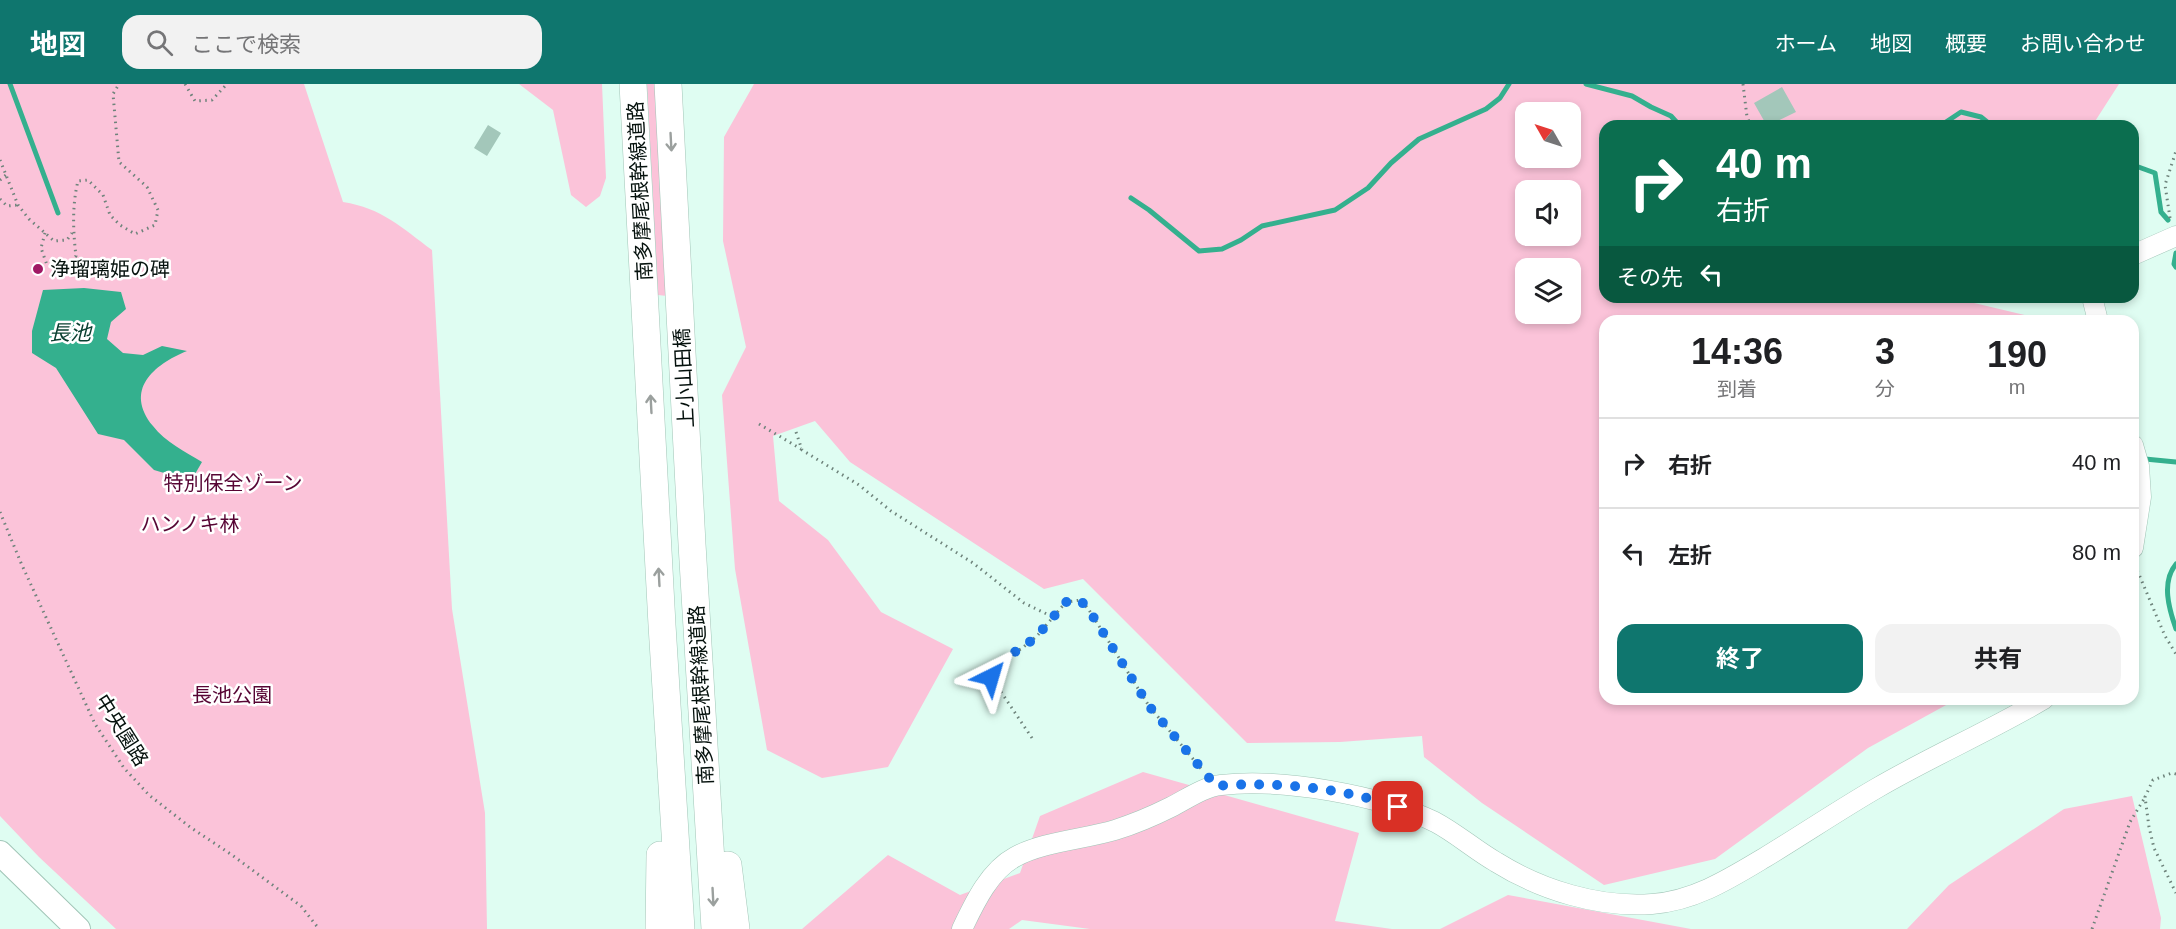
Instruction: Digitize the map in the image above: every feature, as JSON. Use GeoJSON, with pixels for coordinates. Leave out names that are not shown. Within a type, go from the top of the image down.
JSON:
{"type":"FeatureCollection","features":[{"type":"Feature","properties":{"kind":"main road","name":"南多摩尾根幹線道路"},"geometry":{"type":"LineString","coordinates":[[633,84],[646,298]]}},
{"type":"Feature","properties":{"kind":"main road","name":"南多摩尾根幹線道路"},"geometry":{"type":"LineString","coordinates":[[668,84],[679,296]]}},
{"type":"Feature","properties":{"kind":"main road","name":"上小山田橋"},"geometry":{"type":"LineString","coordinates":[[679,296],[688,461]]}},
{"type":"Feature","properties":{"kind":"main road","name":"上小山田橋"},"geometry":{"type":"LineString","coordinates":[[646,298],[654,462]]}},
{"type":"Feature","properties":{"kind":"main road","name":"南多摩尾根幹線道路"},"geometry":{"type":"LineString","coordinates":[[688,461],[715,929]]}},
{"type":"Feature","properties":{"kind":"main road","name":"南多摩尾根幹線道路"},"geometry":{"type":"LineString","coordinates":[[654,462],[681,929]]}},
{"type":"Feature","properties":{"kind":"main road"},"geometry":{"type":"LineString","coordinates":[[692,544],[736,929]]}},
{"type":"Feature","properties":{"kind":"main road"},"geometry":{"type":"LineString","coordinates":[[660,929],[662,625]]}},
{"type":"Feature","properties":{"kind":"street"},"geometry":{"type":"LineString","coordinates":[[2139,252],[2176,237]]}},
{"type":"Feature","properties":{"kind":"street"},"geometry":{"type":"LineString","coordinates":[[2139,466],[2141,497],[2139,510]]}},
{"type":"Feature","properties":{"kind":"street"},"geometry":{"type":"LineString","coordinates":[[962,929],[985,887],[1012,858],[1030,850],[1117,830],[1216,786],[1242,783],[1285,785],[1384,802],[1437,824],[1498,864],[1548,887],[1597,901],[1627,905],[1655,904],[1696,894],[1719,885],[1897,776],[2034,705]]}},
{"type":"Feature","properties":{"kind":"street"},"geometry":{"type":"LineString","coordinates":[[0,853],[78,929]]}},
{"type":"Feature","properties":{"kind":"path"},"geometry":{"type":"LineString","coordinates":[[45,232],[42,248],[47,265],[65,267],[76,256],[73,232],[74,199],[78,181],[88,180],[103,195],[110,215],[120,225],[135,234],[155,225],[158,210],[147,188],[119,162],[113,94],[119,84]]}},
{"type":"Feature","properties":{"kind":"path"},"geometry":{"type":"LineString","coordinates":[[184,84],[195,101],[212,100],[227,84]]}},
{"type":"Feature","properties":{"kind":"path"},"geometry":{"type":"LineString","coordinates":[[1743,84],[1748,120]]}},
{"type":"Feature","properties":{"kind":"path"},"geometry":{"type":"LineString","coordinates":[[2176,151],[2165,185],[2171,223],[2176,237]]}},
{"type":"Feature","properties":{"kind":"path"},"geometry":{"type":"LineString","coordinates":[[0,160],[18,205],[29,219],[54,241],[67,240],[73,232]]}},
{"type":"Feature","properties":{"kind":"path"},"geometry":{"type":"LineString","coordinates":[[0,180],[6,175]]}},
{"type":"Feature","properties":{"kind":"path"},"geometry":{"type":"LineString","coordinates":[[0,199],[7,206],[18,205]]}},
{"type":"Feature","properties":{"kind":"path"},"geometry":{"type":"LineString","coordinates":[[759,424],[859,485],[891,511],[973,563],[1024,603],[1053,617]]}},
{"type":"Feature","properties":{"kind":"path"},"geometry":{"type":"LineString","coordinates":[[796,432],[802,450]]}},
{"type":"Feature","properties":{"kind":"path","name":"中央園路"},"geometry":{"type":"LineString","coordinates":[[0,513],[95,724],[124,768],[149,795],[301,906],[319,929]]}},
{"type":"Feature","properties":{"kind":"path"},"geometry":{"type":"LineString","coordinates":[[2139,574],[2165,636],[2176,654]]}},
{"type":"Feature","properties":{"kind":"path"},"geometry":{"type":"LineString","coordinates":[[1032,738],[991,677],[1006,656],[1021,649],[1037,636],[1066,602],[1080,600],[1089,610],[1149,706],[1216,786]]}},
{"type":"Feature","properties":{"kind":"path"},"geometry":{"type":"LineString","coordinates":[[2092,929],[2130,822],[2153,780],[2172,773],[2176,774]]}},
{"type":"Feature","properties":{"kind":"path"},"geometry":{"type":"LineString","coordinates":[[2145,797],[2154,848],[2176,893]]}},
{"type":"Feature","properties":{"kind":"green space","name":"長池公園"},"geometry":{"type":"Polygon","coordinates":[[[0,84],[304,84],[343,202],[380,214],[432,250],[452,609],[485,813],[487,929],[116,929],[39,857],[0,816],[0,84]]]}},
{"type":"Feature","properties":{"kind":"green space"},"geometry":{"type":"Polygon","coordinates":[[[519,84],[602,84],[606,178],[600,196],[586,207],[571,195],[553,110],[519,84]]]}},
{"type":"Feature","properties":{"kind":"green space"},"geometry":{"type":"Polygon","coordinates":[[[647,84],[657,84],[667,296],[658,295],[647,84]]]}},
{"type":"Feature","properties":{"kind":"green space"},"geometry":{"type":"Polygon","coordinates":[[[754,84],[2119,84],[2096,120],[1599,120],[1599,303],[1974,303],[2025,315],[1599,315],[1599,705],[1946,705],[1868,748],[1715,859],[1604,885],[1482,803],[1424,757],[1422,736],[1340,742],[1247,743],[1083,579],[1044,589],[850,462],[815,421],[773,436],[779,501],[828,540],[881,612],[953,649],[888,767],[822,778],[767,750],[735,569],[722,395],[746,347],[723,241],[724,137],[754,84]]]}},
{"type":"Feature","properties":{"kind":"green space"},"geometry":{"type":"Polygon","coordinates":[[[1143,772],[1359,833],[1335,921],[1392,929],[1090,929],[1022,920],[1009,929],[802,929],[888,855],[960,895],[1020,873],[1040,816],[1143,772]]]}},
{"type":"Feature","properties":{"kind":"green space"},"geometry":{"type":"Polygon","coordinates":[[[2132,796],[2161,918],[2160,929],[1907,929],[1949,885],[2064,809],[2132,796]]]}},
{"type":"Feature","properties":{"kind":"green space"},"geometry":{"type":"Polygon","coordinates":[[[1508,895],[1691,929],[1440,929],[1508,895]]]}},
{"type":"Feature","properties":{"kind":"water","name":"長池"},"geometry":{"type":"Polygon","coordinates":[[[84,288],[121,292],[126,309],[111,322],[107,339],[123,353],[143,355],[162,346],[187,351],[154,371],[146,380],[141,401],[145,413],[163,437],[202,462],[191,481],[154,470],[124,440],[98,434],[56,368],[32,353],[32,331],[43,290],[84,288]]]}},
{"type":"Feature","properties":{"kind":"building"},"geometry":{"type":"Polygon","coordinates":[[[1782,87],[1796,112],[1779,120],[1764,120],[1754,103],[1782,87]]]}},
{"type":"Feature","properties":{"kind":"building"},"geometry":{"type":"Polygon","coordinates":[[[488,125],[501,133],[487,156],[474,148],[488,125]]]}},
{"type":"Feature","properties":{"kind":"waterway"},"geometry":{"type":"LineString","coordinates":[[10,84],[58,213]]}},
{"type":"Feature","properties":{"kind":"waterway"},"geometry":{"type":"LineString","coordinates":[[1131,198],[1199,251],[1222,249],[1262,226],[1335,210],[1368,188],[1391,163],[1419,139],[1486,109],[1500,98],[1509,84]]}},
{"type":"Feature","properties":{"kind":"waterway"},"geometry":{"type":"LineString","coordinates":[[1586,84],[1632,96],[1675,120]]}},
{"type":"Feature","properties":{"kind":"waterway"},"geometry":{"type":"LineString","coordinates":[[1949,120],[1961,112],[1985,120]]}},
{"type":"Feature","properties":{"kind":"waterway"},"geometry":{"type":"LineString","coordinates":[[2139,167],[2155,173],[2161,212],[2168,220]]}},
{"type":"Feature","properties":{"kind":"waterway"},"geometry":{"type":"LineString","coordinates":[[2176,253],[2174,264],[2176,267]]}},
{"type":"Feature","properties":{"kind":"waterway"},"geometry":{"type":"LineString","coordinates":[[2145,459],[2176,462]]}},
{"type":"Feature","properties":{"kind":"waterway"},"geometry":{"type":"LineString","coordinates":[[2176,564],[2171,571],[2168,587],[2169,604],[2176,629]]}},
{"type":"Feature","properties":{"kind":"place","name":"浄瑠璃姫の碑"},"geometry":{"type":"Point","coordinates":[38,269]}},
{"type":"Feature","properties":{"kind":"route"},"geometry":{"type":"LineString","coordinates":[[991,677],[1006,656],[1021,649],[1037,636],[1066,602],[1080,600],[1089,610],[1149,706],[1216,786],[1242,783],[1285,785],[1356,796],[1398,807]]}},
{"type":"Feature","properties":{"kind":"park label","name":"特別保全ゾーン"},"geometry":{"type":"Point","coordinates":[233,483]}},
{"type":"Feature","properties":{"kind":"park label","name":"ハンノキ林"},"geometry":{"type":"Point","coordinates":[190,524]}}]}
